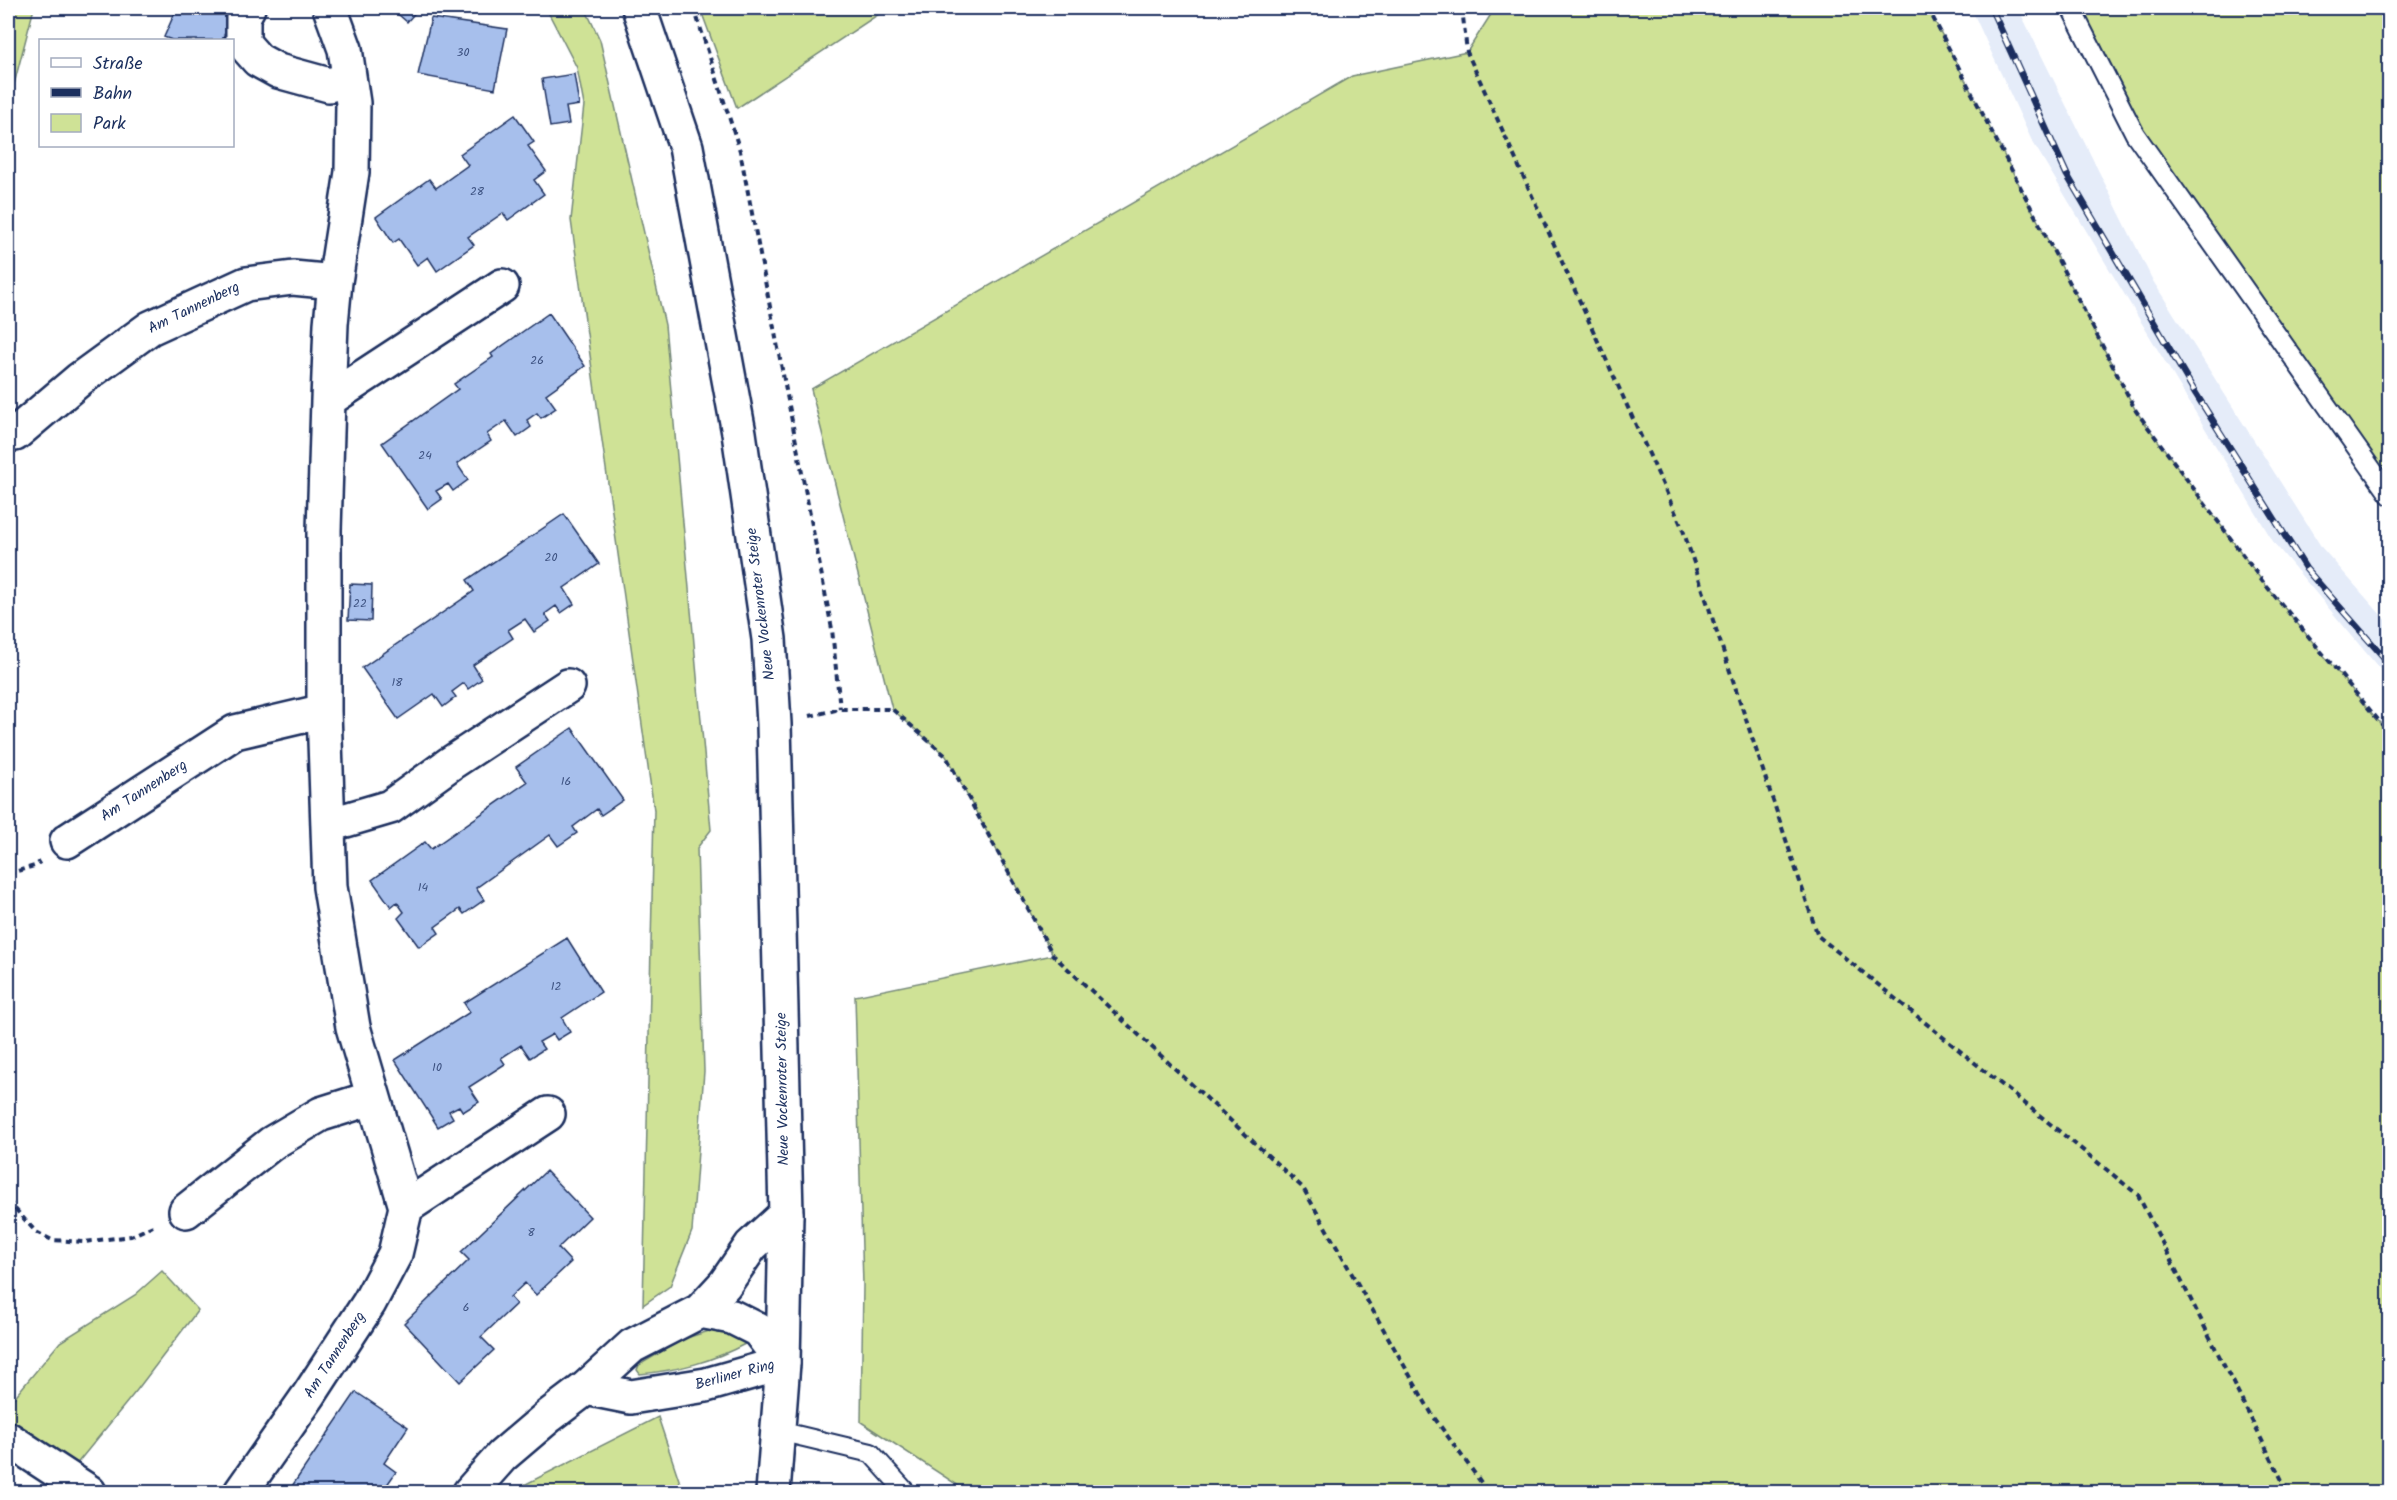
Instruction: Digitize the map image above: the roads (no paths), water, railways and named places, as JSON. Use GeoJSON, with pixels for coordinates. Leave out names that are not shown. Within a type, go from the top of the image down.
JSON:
{"type":"FeatureCollection","features":[{"type":"Feature","properties":{"kind":"street"},"geometry":{"type":"LineString","coordinates":[[248,8],[243,17],[243,43],[258,60],[278,71],[316,83],[329,85],[349,79]]}},
{"type":"Feature","properties":{"kind":"street"},"geometry":{"type":"LineString","coordinates":[[330,8],[345,49],[353,103],[352,172],[335,282],[327,400],[324,711],[330,887],[353,1027],[372,1098],[406,1207],[548,1114]]}},
{"type":"Feature","properties":{"kind":"street","name":"Neue Vockenroter Steige"},"geometry":{"type":"LineString","coordinates":[[639,8],[686,147],[739,434],[768,639],[774,724],[786,1214],[783,1363],[773,1492]]}},
{"type":"Feature","properties":{"kind":"street","name":"Am Tannenberg"},"geometry":{"type":"LineString","coordinates":[[15,434],[80,379],[150,328],[246,284],[293,278],[335,282]]}},
{"type":"Feature","properties":{"kind":"street"},"geometry":{"type":"LineString","coordinates":[[327,400],[502,286]]}},
{"type":"Feature","properties":{"kind":"street"},"geometry":{"type":"LineString","coordinates":[[329,825],[390,807],[451,763],[568,686]]}},
{"type":"Feature","properties":{"kind":"street","name":"Am Tannenberg"},"geometry":{"type":"LineString","coordinates":[[67,841],[235,732],[324,711]]}},
{"type":"Feature","properties":{"kind":"street"},"geometry":{"type":"LineString","coordinates":[[186,1211],[272,1143],[321,1114],[372,1098]]}},
{"type":"Feature","properties":{"kind":"street","name":"Am Tannenberg"},"geometry":{"type":"LineString","coordinates":[[241,1492],[309,1395],[369,1303],[395,1254],[406,1207]]}},
{"type":"Feature","properties":{"kind":"street"},"geometry":{"type":"LineString","coordinates":[[470,1492],[501,1456],[586,1388],[632,1346],[700,1311],[724,1284],[752,1246],[786,1214]]}},
{"type":"Feature","properties":{"kind":"street","name":"Berliner Ring"},"geometry":{"type":"LineString","coordinates":[[586,1388],[631,1397],[706,1385],[783,1363],[758,1330],[732,1317],[700,1311]]}},
{"type":"Feature","properties":{"kind":"street"},"geometry":{"type":"LineString","coordinates":[[8,1440],[89,1492]]}},
{"type":"Feature","properties":{"kind":"lane"},"geometry":{"type":"LineString","coordinates":[[2071,8],[2135,134],[2390,495]]}},
{"type":"Feature","properties":{"kind":"lane"},"geometry":{"type":"LineString","coordinates":[[779,1431],[870,1453],[906,1492]]}},
{"type":"Feature","properties":{"kind":"railway"},"geometry":{"type":"LineString","coordinates":[[1991,8],[2067,175],[2196,394],[2306,569],[2390,664]]}}]}
